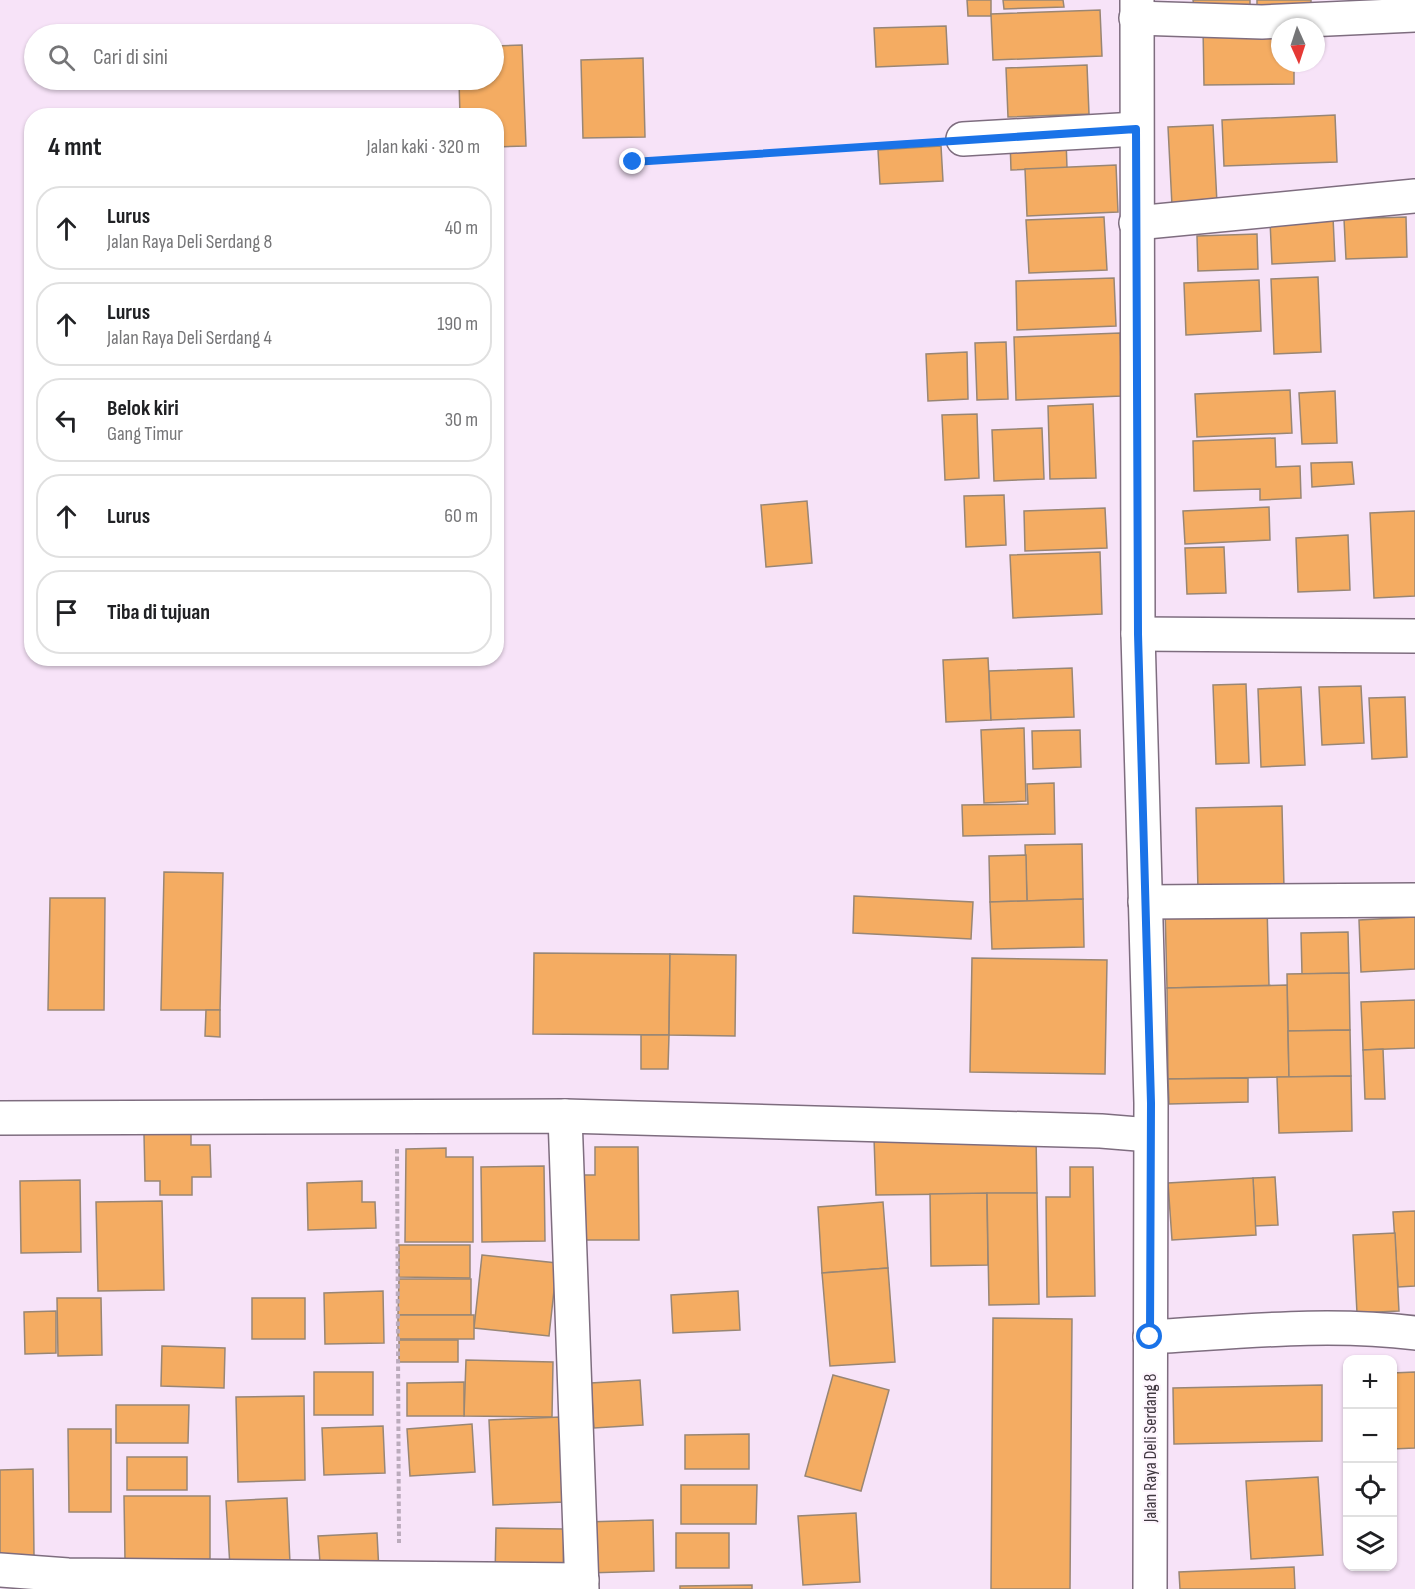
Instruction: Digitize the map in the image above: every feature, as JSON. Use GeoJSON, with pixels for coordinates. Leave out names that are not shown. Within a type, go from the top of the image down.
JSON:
{"type":"FeatureCollection","features":[{"type":"Feature","properties":{"kind":"street"},"geometry":{"type":"LineString","coordinates":[[1136,9],[1262,22],[1415,15]]}},
{"type":"Feature","properties":{"kind":"street","name":"Jalan Raya Deli Serdang 8"},"geometry":{"type":"LineString","coordinates":[[1136,9],[1138,634],[1151,1122],[1150,1589]]}},
{"type":"Feature","properties":{"kind":"street"},"geometry":{"type":"LineString","coordinates":[[963,139],[1136,129]]}},
{"type":"Feature","properties":{"kind":"street"},"geometry":{"type":"LineString","coordinates":[[1136,223],[1415,196]]}},
{"type":"Feature","properties":{"kind":"street"},"geometry":{"type":"LineString","coordinates":[[1138,634],[1415,636]]}},
{"type":"Feature","properties":{"kind":"street"},"geometry":{"type":"LineString","coordinates":[[1145,902],[1415,900]]}},
{"type":"Feature","properties":{"kind":"street"},"geometry":{"type":"LineString","coordinates":[[0,1118],[565,1116],[1101,1131],[1151,1122]]}},
{"type":"Feature","properties":{"kind":"street"},"geometry":{"type":"LineString","coordinates":[[0,1570],[68,1575],[399,1577],[582,1584],[565,1116]]}},
{"type":"Feature","properties":{"kind":"street"},"geometry":{"type":"LineString","coordinates":[[1150,1337],[1316,1328],[1386,1329],[1415,1333]]}},
{"type":"Feature","properties":{"kind":"path"},"geometry":{"type":"LineString","coordinates":[[633,162],[963,139]]}},
{"type":"Feature","properties":{"kind":"path"},"geometry":{"type":"LineString","coordinates":[[397,1116],[399,1577]]}},
{"type":"Feature","properties":{"kind":"building"},"geometry":{"type":"Polygon","coordinates":[[[967,0],[991,0],[991,16],[968,16],[967,0]]]}},
{"type":"Feature","properties":{"kind":"building"},"geometry":{"type":"Polygon","coordinates":[[[1003,0],[1063,0],[1064,7],[1004,9],[1003,0]]]}},
{"type":"Feature","properties":{"kind":"building"},"geometry":{"type":"Polygon","coordinates":[[[1193,0],[1250,0],[1250,5],[1194,7],[1193,0]]]}},
{"type":"Feature","properties":{"kind":"building"},"geometry":{"type":"Polygon","coordinates":[[[1257,0],[1311,0],[1311,14],[1257,17],[1257,0]]]}},
{"type":"Feature","properties":{"kind":"building"},"geometry":{"type":"Polygon","coordinates":[[[1100,10],[1102,56],[993,60],[991,14],[1100,10]]]}},
{"type":"Feature","properties":{"kind":"building"},"geometry":{"type":"Polygon","coordinates":[[[946,26],[948,64],[876,67],[874,28],[946,26]]]}},
{"type":"Feature","properties":{"kind":"building"},"geometry":{"type":"Polygon","coordinates":[[[1203,27],[1271,27],[1271,72],[1294,72],[1294,84],[1204,85],[1203,27]]]}},
{"type":"Feature","properties":{"kind":"building"},"geometry":{"type":"Polygon","coordinates":[[[522,45],[526,146],[504,147],[504,108],[460,108],[459,90],[504,90],[504,46],[522,45]]]}},
{"type":"Feature","properties":{"kind":"building"},"geometry":{"type":"Polygon","coordinates":[[[643,58],[645,137],[583,138],[581,60],[643,58]]]}},
{"type":"Feature","properties":{"kind":"building"},"geometry":{"type":"Polygon","coordinates":[[[1087,65],[1089,114],[1008,117],[1006,68],[1087,65]]]}},
{"type":"Feature","properties":{"kind":"building"},"geometry":{"type":"Polygon","coordinates":[[[1335,115],[1337,162],[1224,166],[1222,120],[1335,115]]]}},
{"type":"Feature","properties":{"kind":"building"},"geometry":{"type":"Polygon","coordinates":[[[1213,125],[1217,203],[1172,206],[1168,127],[1213,125]]]}},
{"type":"Feature","properties":{"kind":"building"},"geometry":{"type":"Polygon","coordinates":[[[1066,138],[1067,168],[1011,170],[1010,140],[1066,138]]]}},
{"type":"Feature","properties":{"kind":"building"},"geometry":{"type":"Polygon","coordinates":[[[941,146],[943,181],[880,184],[878,150],[941,146]]]}},
{"type":"Feature","properties":{"kind":"building"},"geometry":{"type":"Polygon","coordinates":[[[1116,165],[1118,212],[1027,216],[1025,169],[1116,165]]]}},
{"type":"Feature","properties":{"kind":"building"},"geometry":{"type":"Polygon","coordinates":[[[1104,217],[1107,270],[1029,273],[1026,220],[1104,217]]]}},
{"type":"Feature","properties":{"kind":"building"},"geometry":{"type":"Polygon","coordinates":[[[1333,217],[1335,261],[1272,264],[1270,221],[1333,217]]]}},
{"type":"Feature","properties":{"kind":"building"},"geometry":{"type":"Polygon","coordinates":[[[1406,217],[1407,257],[1346,259],[1344,219],[1406,217]]]}},
{"type":"Feature","properties":{"kind":"building"},"geometry":{"type":"Polygon","coordinates":[[[1257,234],[1258,269],[1198,271],[1197,236],[1257,234]]]}},
{"type":"Feature","properties":{"kind":"building"},"geometry":{"type":"Polygon","coordinates":[[[1318,277],[1321,352],[1274,354],[1271,279],[1318,277]]]}},
{"type":"Feature","properties":{"kind":"building"},"geometry":{"type":"Polygon","coordinates":[[[1114,278],[1116,326],[1017,330],[1016,281],[1114,278]]]}},
{"type":"Feature","properties":{"kind":"building"},"geometry":{"type":"Polygon","coordinates":[[[1259,280],[1261,331],[1186,335],[1184,283],[1259,280]]]}},
{"type":"Feature","properties":{"kind":"building"},"geometry":{"type":"Polygon","coordinates":[[[1120,333],[1122,396],[1016,400],[1014,337],[1120,333]]]}},
{"type":"Feature","properties":{"kind":"building"},"geometry":{"type":"Polygon","coordinates":[[[1006,342],[1008,399],[977,400],[975,343],[1006,342]]]}},
{"type":"Feature","properties":{"kind":"building"},"geometry":{"type":"Polygon","coordinates":[[[967,352],[968,399],[928,401],[926,354],[967,352]]]}},
{"type":"Feature","properties":{"kind":"building"},"geometry":{"type":"Polygon","coordinates":[[[1290,390],[1292,433],[1197,437],[1195,394],[1290,390]]]}},
{"type":"Feature","properties":{"kind":"building"},"geometry":{"type":"Polygon","coordinates":[[[1335,391],[1337,443],[1302,444],[1299,393],[1335,391]]]}},
{"type":"Feature","properties":{"kind":"building"},"geometry":{"type":"Polygon","coordinates":[[[1093,404],[1096,478],[1050,479],[1048,406],[1093,404]]]}},
{"type":"Feature","properties":{"kind":"building"},"geometry":{"type":"Polygon","coordinates":[[[977,414],[979,478],[945,480],[942,415],[977,414]]]}},
{"type":"Feature","properties":{"kind":"building"},"geometry":{"type":"Polygon","coordinates":[[[1042,428],[1044,479],[994,481],[992,430],[1042,428]]]}},
{"type":"Feature","properties":{"kind":"building"},"geometry":{"type":"Polygon","coordinates":[[[1275,438],[1276,467],[1300,466],[1301,498],[1260,500],[1260,489],[1194,491],[1193,441],[1275,438]]]}},
{"type":"Feature","properties":{"kind":"building"},"geometry":{"type":"Polygon","coordinates":[[[1352,462],[1354,484],[1312,487],[1311,463],[1352,462]]]}},
{"type":"Feature","properties":{"kind":"building"},"geometry":{"type":"Polygon","coordinates":[[[1004,495],[1006,545],[966,547],[964,496],[1004,495]]]}},
{"type":"Feature","properties":{"kind":"building"},"geometry":{"type":"Polygon","coordinates":[[[807,501],[812,563],[766,567],[761,505],[807,501]]]}},
{"type":"Feature","properties":{"kind":"building"},"geometry":{"type":"Polygon","coordinates":[[[1269,507],[1270,540],[1185,544],[1183,511],[1269,507]]]}},
{"type":"Feature","properties":{"kind":"building"},"geometry":{"type":"Polygon","coordinates":[[[1105,508],[1107,548],[1025,551],[1024,511],[1105,508]]]}},
{"type":"Feature","properties":{"kind":"building"},"geometry":{"type":"Polygon","coordinates":[[[1415,511],[1415,596],[1374,598],[1370,513],[1415,511]]]}},
{"type":"Feature","properties":{"kind":"building"},"geometry":{"type":"Polygon","coordinates":[[[1348,535],[1350,590],[1298,592],[1296,538],[1348,535]]]}},
{"type":"Feature","properties":{"kind":"building"},"geometry":{"type":"Polygon","coordinates":[[[1224,547],[1226,593],[1187,594],[1185,548],[1224,547]]]}},
{"type":"Feature","properties":{"kind":"building"},"geometry":{"type":"Polygon","coordinates":[[[1100,552],[1102,614],[1013,618],[1010,555],[1100,552]]]}},
{"type":"Feature","properties":{"kind":"building"},"geometry":{"type":"Polygon","coordinates":[[[988,658],[991,720],[946,722],[943,660],[988,658]]]}},
{"type":"Feature","properties":{"kind":"building"},"geometry":{"type":"Polygon","coordinates":[[[1072,668],[1074,717],[991,720],[989,671],[1072,668]]]}},
{"type":"Feature","properties":{"kind":"building"},"geometry":{"type":"Polygon","coordinates":[[[1246,684],[1249,763],[1216,764],[1213,685],[1246,684]]]}},
{"type":"Feature","properties":{"kind":"building"},"geometry":{"type":"Polygon","coordinates":[[[1361,686],[1364,743],[1322,745],[1319,687],[1361,686]]]}},
{"type":"Feature","properties":{"kind":"building"},"geometry":{"type":"Polygon","coordinates":[[[1301,687],[1305,765],[1261,767],[1258,689],[1301,687]]]}},
{"type":"Feature","properties":{"kind":"building"},"geometry":{"type":"Polygon","coordinates":[[[1405,697],[1407,757],[1372,759],[1369,698],[1405,697]]]}},
{"type":"Feature","properties":{"kind":"building"},"geometry":{"type":"Polygon","coordinates":[[[1024,728],[1026,801],[984,803],[981,730],[1024,728]]]}},
{"type":"Feature","properties":{"kind":"building"},"geometry":{"type":"Polygon","coordinates":[[[1080,730],[1081,767],[1033,769],[1032,731],[1080,730]]]}},
{"type":"Feature","properties":{"kind":"building"},"geometry":{"type":"Polygon","coordinates":[[[1054,783],[1055,834],[963,836],[962,805],[1028,804],[1027,784],[1054,783]]]}},
{"type":"Feature","properties":{"kind":"building"},"geometry":{"type":"Polygon","coordinates":[[[1282,806],[1284,888],[1198,890],[1196,808],[1282,806]]]}},
{"type":"Feature","properties":{"kind":"building"},"geometry":{"type":"Polygon","coordinates":[[[1082,844],[1083,899],[1027,901],[1025,845],[1082,844]]]}},
{"type":"Feature","properties":{"kind":"building"},"geometry":{"type":"Polygon","coordinates":[[[1026,855],[1027,901],[990,902],[989,856],[1026,855]]]}},
{"type":"Feature","properties":{"kind":"building"},"geometry":{"type":"Polygon","coordinates":[[[164,872],[223,873],[220,1010],[161,1010],[164,872]]]}},
{"type":"Feature","properties":{"kind":"building"},"geometry":{"type":"Polygon","coordinates":[[[854,896],[973,902],[971,939],[853,933],[854,896]]]}},
{"type":"Feature","properties":{"kind":"building"},"geometry":{"type":"Polygon","coordinates":[[[50,898],[105,898],[104,1010],[48,1010],[50,898]]]}},
{"type":"Feature","properties":{"kind":"building"},"geometry":{"type":"Polygon","coordinates":[[[1083,899],[1084,947],[992,949],[990,902],[1083,899]]]}},
{"type":"Feature","properties":{"kind":"building"},"geometry":{"type":"Polygon","coordinates":[[[1267,905],[1269,986],[1167,988],[1165,907],[1267,905]]]}},
{"type":"Feature","properties":{"kind":"building"},"geometry":{"type":"Polygon","coordinates":[[[1415,917],[1415,969],[1361,972],[1359,920],[1415,917]]]}},
{"type":"Feature","properties":{"kind":"building"},"geometry":{"type":"Polygon","coordinates":[[[1348,932],[1349,973],[1302,974],[1301,933],[1348,932]]]}},
{"type":"Feature","properties":{"kind":"building"},"geometry":{"type":"Polygon","coordinates":[[[534,953],[670,954],[669,1035],[533,1034],[534,953]]]}},
{"type":"Feature","properties":{"kind":"building"},"geometry":{"type":"Polygon","coordinates":[[[670,954],[736,955],[735,1036],[669,1035],[670,954]]]}},
{"type":"Feature","properties":{"kind":"building"},"geometry":{"type":"Polygon","coordinates":[[[972,958],[1107,960],[1105,1074],[970,1072],[972,958]]]}},
{"type":"Feature","properties":{"kind":"building"},"geometry":{"type":"Polygon","coordinates":[[[1349,973],[1350,1030],[1288,1031],[1287,974],[1349,973]]]}},
{"type":"Feature","properties":{"kind":"building"},"geometry":{"type":"Polygon","coordinates":[[[1287,985],[1289,1077],[1168,1079],[1167,988],[1287,985]]]}},
{"type":"Feature","properties":{"kind":"building"},"geometry":{"type":"Polygon","coordinates":[[[1415,1000],[1415,1048],[1363,1050],[1361,1002],[1415,1000]]]}},
{"type":"Feature","properties":{"kind":"building"},"geometry":{"type":"Polygon","coordinates":[[[206,1010],[220,1010],[220,1037],[205,1036],[206,1010]]]}},
{"type":"Feature","properties":{"kind":"building"},"geometry":{"type":"Polygon","coordinates":[[[1350,1030],[1351,1076],[1289,1077],[1288,1031],[1350,1030]]]}},
{"type":"Feature","properties":{"kind":"building"},"geometry":{"type":"Polygon","coordinates":[[[641,1035],[669,1035],[668,1069],[641,1069],[641,1035]]]}},
{"type":"Feature","properties":{"kind":"building"},"geometry":{"type":"Polygon","coordinates":[[[1383,1049],[1385,1099],[1365,1099],[1363,1050],[1383,1049]]]}},
{"type":"Feature","properties":{"kind":"building"},"geometry":{"type":"Polygon","coordinates":[[[1351,1076],[1352,1131],[1279,1133],[1277,1077],[1351,1076]]]}},
{"type":"Feature","properties":{"kind":"building"},"geometry":{"type":"Polygon","coordinates":[[[1248,1078],[1248,1102],[1169,1104],[1168,1079],[1248,1078]]]}},
{"type":"Feature","properties":{"kind":"building"},"geometry":{"type":"Polygon","coordinates":[[[144,1134],[191,1134],[191,1145],[210,1145],[211,1177],[192,1177],[192,1195],[160,1195],[160,1181],[145,1181],[144,1134]]]}},
{"type":"Feature","properties":{"kind":"building"},"geometry":{"type":"Polygon","coordinates":[[[1036,1136],[1037,1193],[876,1195],[874,1138],[1036,1136]]]}},
{"type":"Feature","properties":{"kind":"building"},"geometry":{"type":"Polygon","coordinates":[[[595,1147],[638,1147],[639,1240],[582,1240],[581,1175],[595,1175],[595,1147]]]}},
{"type":"Feature","properties":{"kind":"building"},"geometry":{"type":"Polygon","coordinates":[[[446,1148],[446,1157],[473,1157],[473,1242],[405,1242],[406,1149],[446,1148]]]}},
{"type":"Feature","properties":{"kind":"building"},"geometry":{"type":"Polygon","coordinates":[[[544,1166],[545,1241],[482,1242],[481,1167],[544,1166]]]}},
{"type":"Feature","properties":{"kind":"building"},"geometry":{"type":"Polygon","coordinates":[[[1070,1167],[1093,1167],[1095,1296],[1047,1297],[1046,1197],[1070,1197],[1070,1167]]]}},
{"type":"Feature","properties":{"kind":"building"},"geometry":{"type":"Polygon","coordinates":[[[1275,1177],[1278,1225],[1255,1226],[1253,1178],[1275,1177]]]}},
{"type":"Feature","properties":{"kind":"building"},"geometry":{"type":"Polygon","coordinates":[[[1253,1178],[1256,1235],[1172,1240],[1168,1183],[1253,1178]]]}},
{"type":"Feature","properties":{"kind":"building"},"geometry":{"type":"Polygon","coordinates":[[[80,1180],[81,1252],[21,1253],[20,1181],[80,1180]]]}},
{"type":"Feature","properties":{"kind":"building"},"geometry":{"type":"Polygon","coordinates":[[[362,1181],[362,1202],[375,1202],[376,1228],[308,1230],[307,1183],[362,1181]]]}},
{"type":"Feature","properties":{"kind":"building"},"geometry":{"type":"Polygon","coordinates":[[[987,1193],[988,1265],[931,1266],[930,1194],[987,1193]]]}},
{"type":"Feature","properties":{"kind":"building"},"geometry":{"type":"Polygon","coordinates":[[[987,1193],[1037,1193],[1039,1304],[989,1305],[987,1193]]]}},
{"type":"Feature","properties":{"kind":"building"},"geometry":{"type":"Polygon","coordinates":[[[162,1201],[164,1290],[98,1291],[96,1202],[162,1201]]]}},
{"type":"Feature","properties":{"kind":"building"},"geometry":{"type":"Polygon","coordinates":[[[883,1202],[888,1268],[822,1273],[818,1207],[883,1202]]]}},
{"type":"Feature","properties":{"kind":"building"},"geometry":{"type":"Polygon","coordinates":[[[1415,1211],[1415,1286],[1398,1287],[1393,1212],[1415,1211]]]}},
{"type":"Feature","properties":{"kind":"building"},"geometry":{"type":"Polygon","coordinates":[[[1395,1233],[1399,1311],[1357,1313],[1353,1235],[1395,1233]]]}},
{"type":"Feature","properties":{"kind":"building"},"geometry":{"type":"Polygon","coordinates":[[[399,1245],[470,1245],[470,1278],[399,1277],[399,1245]]]}},
{"type":"Feature","properties":{"kind":"building"},"geometry":{"type":"Polygon","coordinates":[[[482,1255],[557,1263],[549,1336],[474,1328],[482,1255]]]}},
{"type":"Feature","properties":{"kind":"building"},"geometry":{"type":"Polygon","coordinates":[[[888,1268],[895,1362],[830,1366],[822,1273],[888,1268]]]}},
{"type":"Feature","properties":{"kind":"building"},"geometry":{"type":"Polygon","coordinates":[[[399,1279],[471,1279],[471,1315],[398,1315],[399,1279]]]}},
{"type":"Feature","properties":{"kind":"building"},"geometry":{"type":"Polygon","coordinates":[[[383,1291],[384,1343],[325,1344],[324,1293],[383,1291]]]}},
{"type":"Feature","properties":{"kind":"building"},"geometry":{"type":"Polygon","coordinates":[[[738,1291],[740,1330],[673,1333],[671,1295],[738,1291]]]}},
{"type":"Feature","properties":{"kind":"building"},"geometry":{"type":"Polygon","coordinates":[[[57,1298],[101,1298],[102,1355],[58,1356],[57,1298]]]}},
{"type":"Feature","properties":{"kind":"building"},"geometry":{"type":"Polygon","coordinates":[[[252,1298],[305,1298],[305,1339],[252,1339],[252,1298]]]}},
{"type":"Feature","properties":{"kind":"building"},"geometry":{"type":"Polygon","coordinates":[[[56,1311],[56,1353],[25,1354],[24,1312],[56,1311]]]}},
{"type":"Feature","properties":{"kind":"building"},"geometry":{"type":"Polygon","coordinates":[[[398,1315],[474,1315],[474,1339],[398,1339],[398,1315]]]}},
{"type":"Feature","properties":{"kind":"building"},"geometry":{"type":"Polygon","coordinates":[[[993,1318],[1072,1319],[1070,1589],[991,1589],[993,1318]]]}},
{"type":"Feature","properties":{"kind":"building"},"geometry":{"type":"Polygon","coordinates":[[[399,1340],[458,1340],[458,1362],[399,1362],[399,1340]]]}},
{"type":"Feature","properties":{"kind":"building"},"geometry":{"type":"Polygon","coordinates":[[[162,1346],[225,1348],[224,1388],[161,1386],[162,1346]]]}},
{"type":"Feature","properties":{"kind":"building"},"geometry":{"type":"Polygon","coordinates":[[[466,1360],[553,1362],[552,1417],[464,1416],[466,1360]]]}},
{"type":"Feature","properties":{"kind":"building"},"geometry":{"type":"Polygon","coordinates":[[[314,1372],[373,1372],[373,1415],[314,1415],[314,1372]]]}},
{"type":"Feature","properties":{"kind":"building"},"geometry":{"type":"Polygon","coordinates":[[[1415,1372],[1415,1448],[1397,1449],[1397,1373],[1415,1372]]]}},
{"type":"Feature","properties":{"kind":"building"},"geometry":{"type":"Polygon","coordinates":[[[833,1375],[889,1390],[861,1491],[805,1476],[833,1375]]]}},
{"type":"Feature","properties":{"kind":"building"},"geometry":{"type":"Polygon","coordinates":[[[640,1380],[643,1425],[594,1428],[591,1383],[640,1380]]]}},
{"type":"Feature","properties":{"kind":"building"},"geometry":{"type":"Polygon","coordinates":[[[464,1382],[464,1416],[407,1416],[407,1383],[464,1382]]]}},
{"type":"Feature","properties":{"kind":"building"},"geometry":{"type":"Polygon","coordinates":[[[1322,1385],[1322,1441],[1174,1444],[1173,1388],[1322,1385]]]}},
{"type":"Feature","properties":{"kind":"building"},"geometry":{"type":"Polygon","coordinates":[[[304,1396],[305,1480],[238,1482],[236,1397],[304,1396]]]}},
{"type":"Feature","properties":{"kind":"building"},"geometry":{"type":"Polygon","coordinates":[[[116,1405],[189,1405],[188,1443],[116,1443],[116,1405]]]}},
{"type":"Feature","properties":{"kind":"building"},"geometry":{"type":"Polygon","coordinates":[[[560,1417],[564,1502],[493,1505],[489,1420],[560,1417]]]}},
{"type":"Feature","properties":{"kind":"building"},"geometry":{"type":"Polygon","coordinates":[[[472,1424],[475,1472],[410,1476],[407,1429],[472,1424]]]}},
{"type":"Feature","properties":{"kind":"building"},"geometry":{"type":"Polygon","coordinates":[[[383,1426],[385,1473],[324,1475],[322,1428],[383,1426]]]}},
{"type":"Feature","properties":{"kind":"building"},"geometry":{"type":"Polygon","coordinates":[[[68,1429],[111,1429],[111,1512],[69,1512],[68,1429]]]}},
{"type":"Feature","properties":{"kind":"building"},"geometry":{"type":"Polygon","coordinates":[[[749,1434],[749,1469],[685,1469],[685,1435],[749,1434]]]}},
{"type":"Feature","properties":{"kind":"building"},"geometry":{"type":"Polygon","coordinates":[[[127,1457],[187,1457],[187,1490],[127,1490],[127,1457]]]}},
{"type":"Feature","properties":{"kind":"building"},"geometry":{"type":"Polygon","coordinates":[[[33,1469],[34,1556],[0,1557],[0,1470],[33,1469]]]}},
{"type":"Feature","properties":{"kind":"building"},"geometry":{"type":"Polygon","coordinates":[[[1318,1477],[1323,1555],[1251,1559],[1246,1481],[1318,1477]]]}},
{"type":"Feature","properties":{"kind":"building"},"geometry":{"type":"Polygon","coordinates":[[[681,1485],[757,1485],[756,1524],[681,1524],[681,1485]]]}},
{"type":"Feature","properties":{"kind":"building"},"geometry":{"type":"Polygon","coordinates":[[[124,1496],[210,1496],[210,1559],[125,1560],[124,1496]]]}},
{"type":"Feature","properties":{"kind":"building"},"geometry":{"type":"Polygon","coordinates":[[[287,1498],[290,1563],[230,1567],[226,1501],[287,1498]]]}},
{"type":"Feature","properties":{"kind":"building"},"geometry":{"type":"Polygon","coordinates":[[[856,1513],[860,1582],[803,1585],[798,1516],[856,1513]]]}},
{"type":"Feature","properties":{"kind":"building"},"geometry":{"type":"Polygon","coordinates":[[[653,1520],[654,1571],[587,1573],[585,1522],[653,1520]]]}},
{"type":"Feature","properties":{"kind":"building"},"geometry":{"type":"Polygon","coordinates":[[[496,1528],[564,1529],[563,1577],[495,1577],[496,1528]]]}},
{"type":"Feature","properties":{"kind":"building"},"geometry":{"type":"Polygon","coordinates":[[[377,1533],[379,1572],[321,1576],[318,1536],[377,1533]]]}},
{"type":"Feature","properties":{"kind":"building"},"geometry":{"type":"Polygon","coordinates":[[[676,1533],[729,1533],[729,1568],[676,1568],[676,1533]]]}},
{"type":"Feature","properties":{"kind":"building"},"geometry":{"type":"Polygon","coordinates":[[[1294,1567],[1295,1589],[1180,1589],[1179,1572],[1294,1567]]]}},
{"type":"Feature","properties":{"kind":"building"},"geometry":{"type":"Polygon","coordinates":[[[752,1585],[752,1589],[680,1589],[680,1586],[752,1585]]]}},
{"type":"Feature","properties":{"kind":"route"},"geometry":{"type":"LineString","coordinates":[[633,162],[1058,132],[1136,129],[1138,634],[1151,1103],[1150,1337]]}}]}
